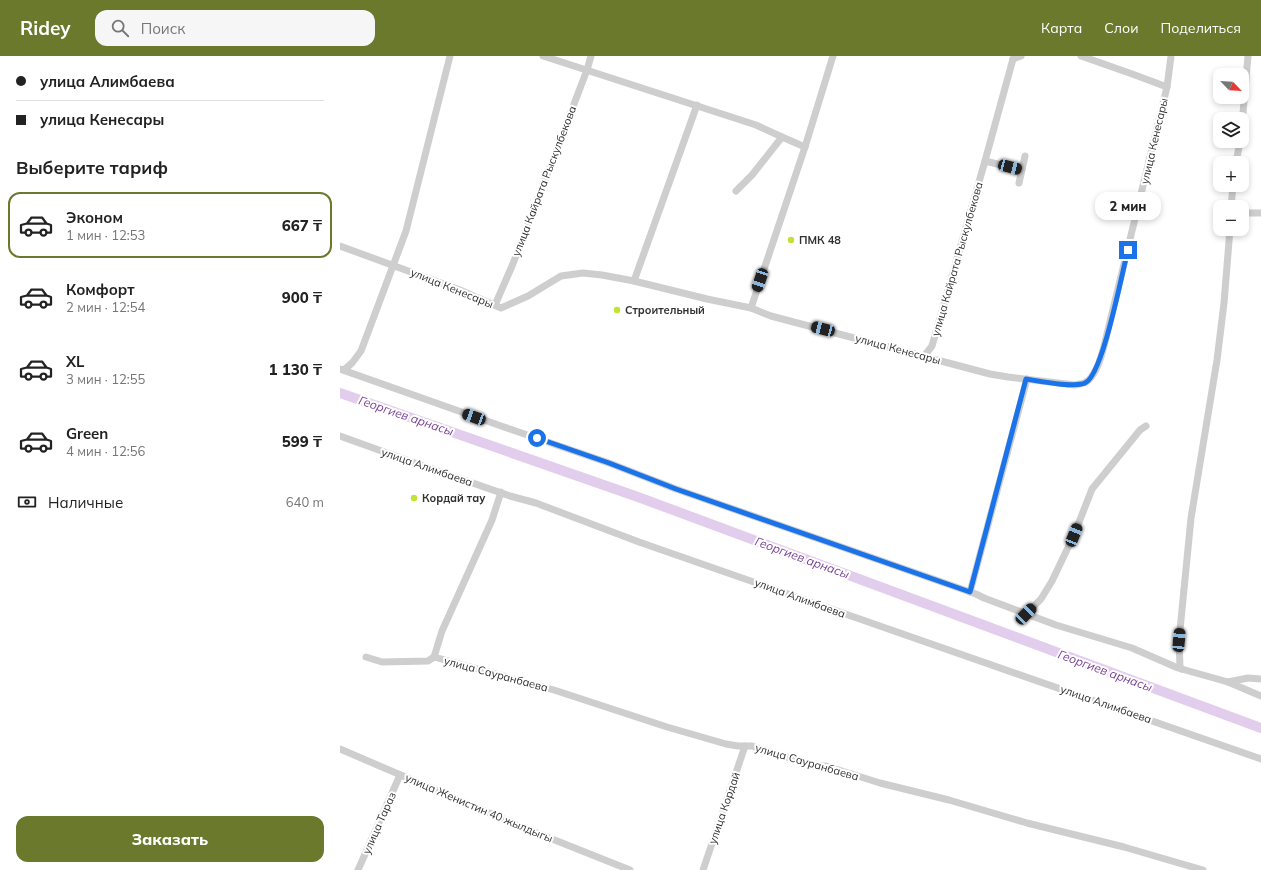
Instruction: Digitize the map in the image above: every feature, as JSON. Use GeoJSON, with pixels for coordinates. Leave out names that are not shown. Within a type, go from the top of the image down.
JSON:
{"type":"FeatureCollection","features":[{"type":"Feature","properties":{"kind":"street"},"geometry":{"type":"LineString","coordinates":[[342,369],[352,363],[361,351],[406,231],[450,56]]}},
{"type":"Feature","properties":{"kind":"street"},"geometry":{"type":"LineString","coordinates":[[543,56],[756,125],[806,147]]}},
{"type":"Feature","properties":{"kind":"street","name":"улица Кайрата Рыскулбекова"},"geometry":{"type":"LineString","coordinates":[[495,305],[512,266],[591,56]]}},
{"type":"Feature","properties":{"kind":"street"},"geometry":{"type":"LineString","coordinates":[[751,308],[806,147],[833,56]]}},
{"type":"Feature","properties":{"kind":"street"},"geometry":{"type":"LineString","coordinates":[[1011,58],[1021,56]]}},
{"type":"Feature","properties":{"kind":"street"},"geometry":{"type":"LineString","coordinates":[[1081,56],[1167,87]]}},
{"type":"Feature","properties":{"kind":"street","name":"улица Кенесары"},"geometry":{"type":"LineString","coordinates":[[340,246],[502,308],[528,296],[561,276],[583,273],[602,275],[751,308],[771,316],[990,374],[1074,385],[1085,383],[1092,377],[1095,371],[1103,350],[1113,312],[1167,87],[1171,56]]}},
{"type":"Feature","properties":{"kind":"street"},"geometry":{"type":"LineString","coordinates":[[1243,112],[1248,56]]}},
{"type":"Feature","properties":{"kind":"street","name":"улица Кайрата Рыскулбекова"},"geometry":{"type":"LineString","coordinates":[[925,356],[932,346],[985,161],[1011,58]]}},
{"type":"Feature","properties":{"kind":"street"},"geometry":{"type":"LineString","coordinates":[[634,281],[697,105]]}},
{"type":"Feature","properties":{"kind":"street"},"geometry":{"type":"LineString","coordinates":[[736,191],[752,175],[782,137]]}},
{"type":"Feature","properties":{"kind":"street"},"geometry":{"type":"LineString","coordinates":[[1019,183],[1026,156]]}},
{"type":"Feature","properties":{"kind":"street"},"geometry":{"type":"LineString","coordinates":[[985,161],[1022,170]]}},
{"type":"Feature","properties":{"kind":"street"},"geometry":{"type":"LineString","coordinates":[[1249,213],[1261,213]]}},
{"type":"Feature","properties":{"kind":"street"},"geometry":{"type":"LineString","coordinates":[[1182,669],[1180,667],[1179,640],[1191,526],[1217,360],[1224,303],[1229,236]]}},
{"type":"Feature","properties":{"kind":"street"},"geometry":{"type":"LineString","coordinates":[[342,369],[609,463],[676,489],[970,592],[1056,625],[1132,648],[1182,669],[1228,682],[1261,696]]}},
{"type":"Feature","properties":{"kind":"street"},"geometry":{"type":"LineString","coordinates":[[970,592],[1026,379]]}},
{"type":"Feature","properties":{"kind":"street"},"geometry":{"type":"LineString","coordinates":[[1026,614],[1041,600],[1052,582],[1072,541],[1092,489],[1131,440],[1146,426]]}},
{"type":"Feature","properties":{"kind":"street","name":"улица Алимбаева"},"geometry":{"type":"LineString","coordinates":[[340,436],[416,464],[536,503],[639,542],[1261,759]]}},
{"type":"Feature","properties":{"kind":"street"},"geometry":{"type":"LineString","coordinates":[[434,657],[442,631],[492,520],[501,492]]}},
{"type":"Feature","properties":{"kind":"street","name":"улица Сауранбаева"},"geometry":{"type":"LineString","coordinates":[[366,657],[382,662],[428,661],[434,657],[554,690],[667,727],[726,744],[752,746],[814,766],[826,766],[880,783],[1124,847],[1203,870]]}},
{"type":"Feature","properties":{"kind":"street"},"geometry":{"type":"LineString","coordinates":[[1228,682],[1248,678],[1261,679]]}},
{"type":"Feature","properties":{"kind":"street","name":"улица Кордай"},"geometry":{"type":"LineString","coordinates":[[703,870],[745,746]]}},
{"type":"Feature","properties":{"kind":"street","name":"улица Женистин 40 жылдыгы"},"geometry":{"type":"LineString","coordinates":[[340,749],[617,868],[630,870]]}},
{"type":"Feature","properties":{"kind":"street","name":"улица Тараз"},"geometry":{"type":"LineString","coordinates":[[358,870],[400,775]]}},
{"type":"Feature","properties":{"kind":"waterway","name":"Георгиев арнасы"},"geometry":{"type":"LineString","coordinates":[[340,393],[638,497],[1261,728]]}},
{"type":"Feature","properties":{"kind":"place","name":"ПМК 48"},"geometry":{"type":"Point","coordinates":[791,240]}},
{"type":"Feature","properties":{"kind":"place","name":"Строительный"},"geometry":{"type":"Point","coordinates":[617,310]}},
{"type":"Feature","properties":{"kind":"place","name":"Кордай тау"},"geometry":{"type":"Point","coordinates":[414,498]}},
{"type":"Feature","properties":{"kind":"route"},"geometry":{"type":"LineString","coordinates":[[537,438],[649,477],[676,489],[970,592],[1026,379],[1074,385],[1085,383],[1092,377],[1103,350],[1128,250]]}}]}
